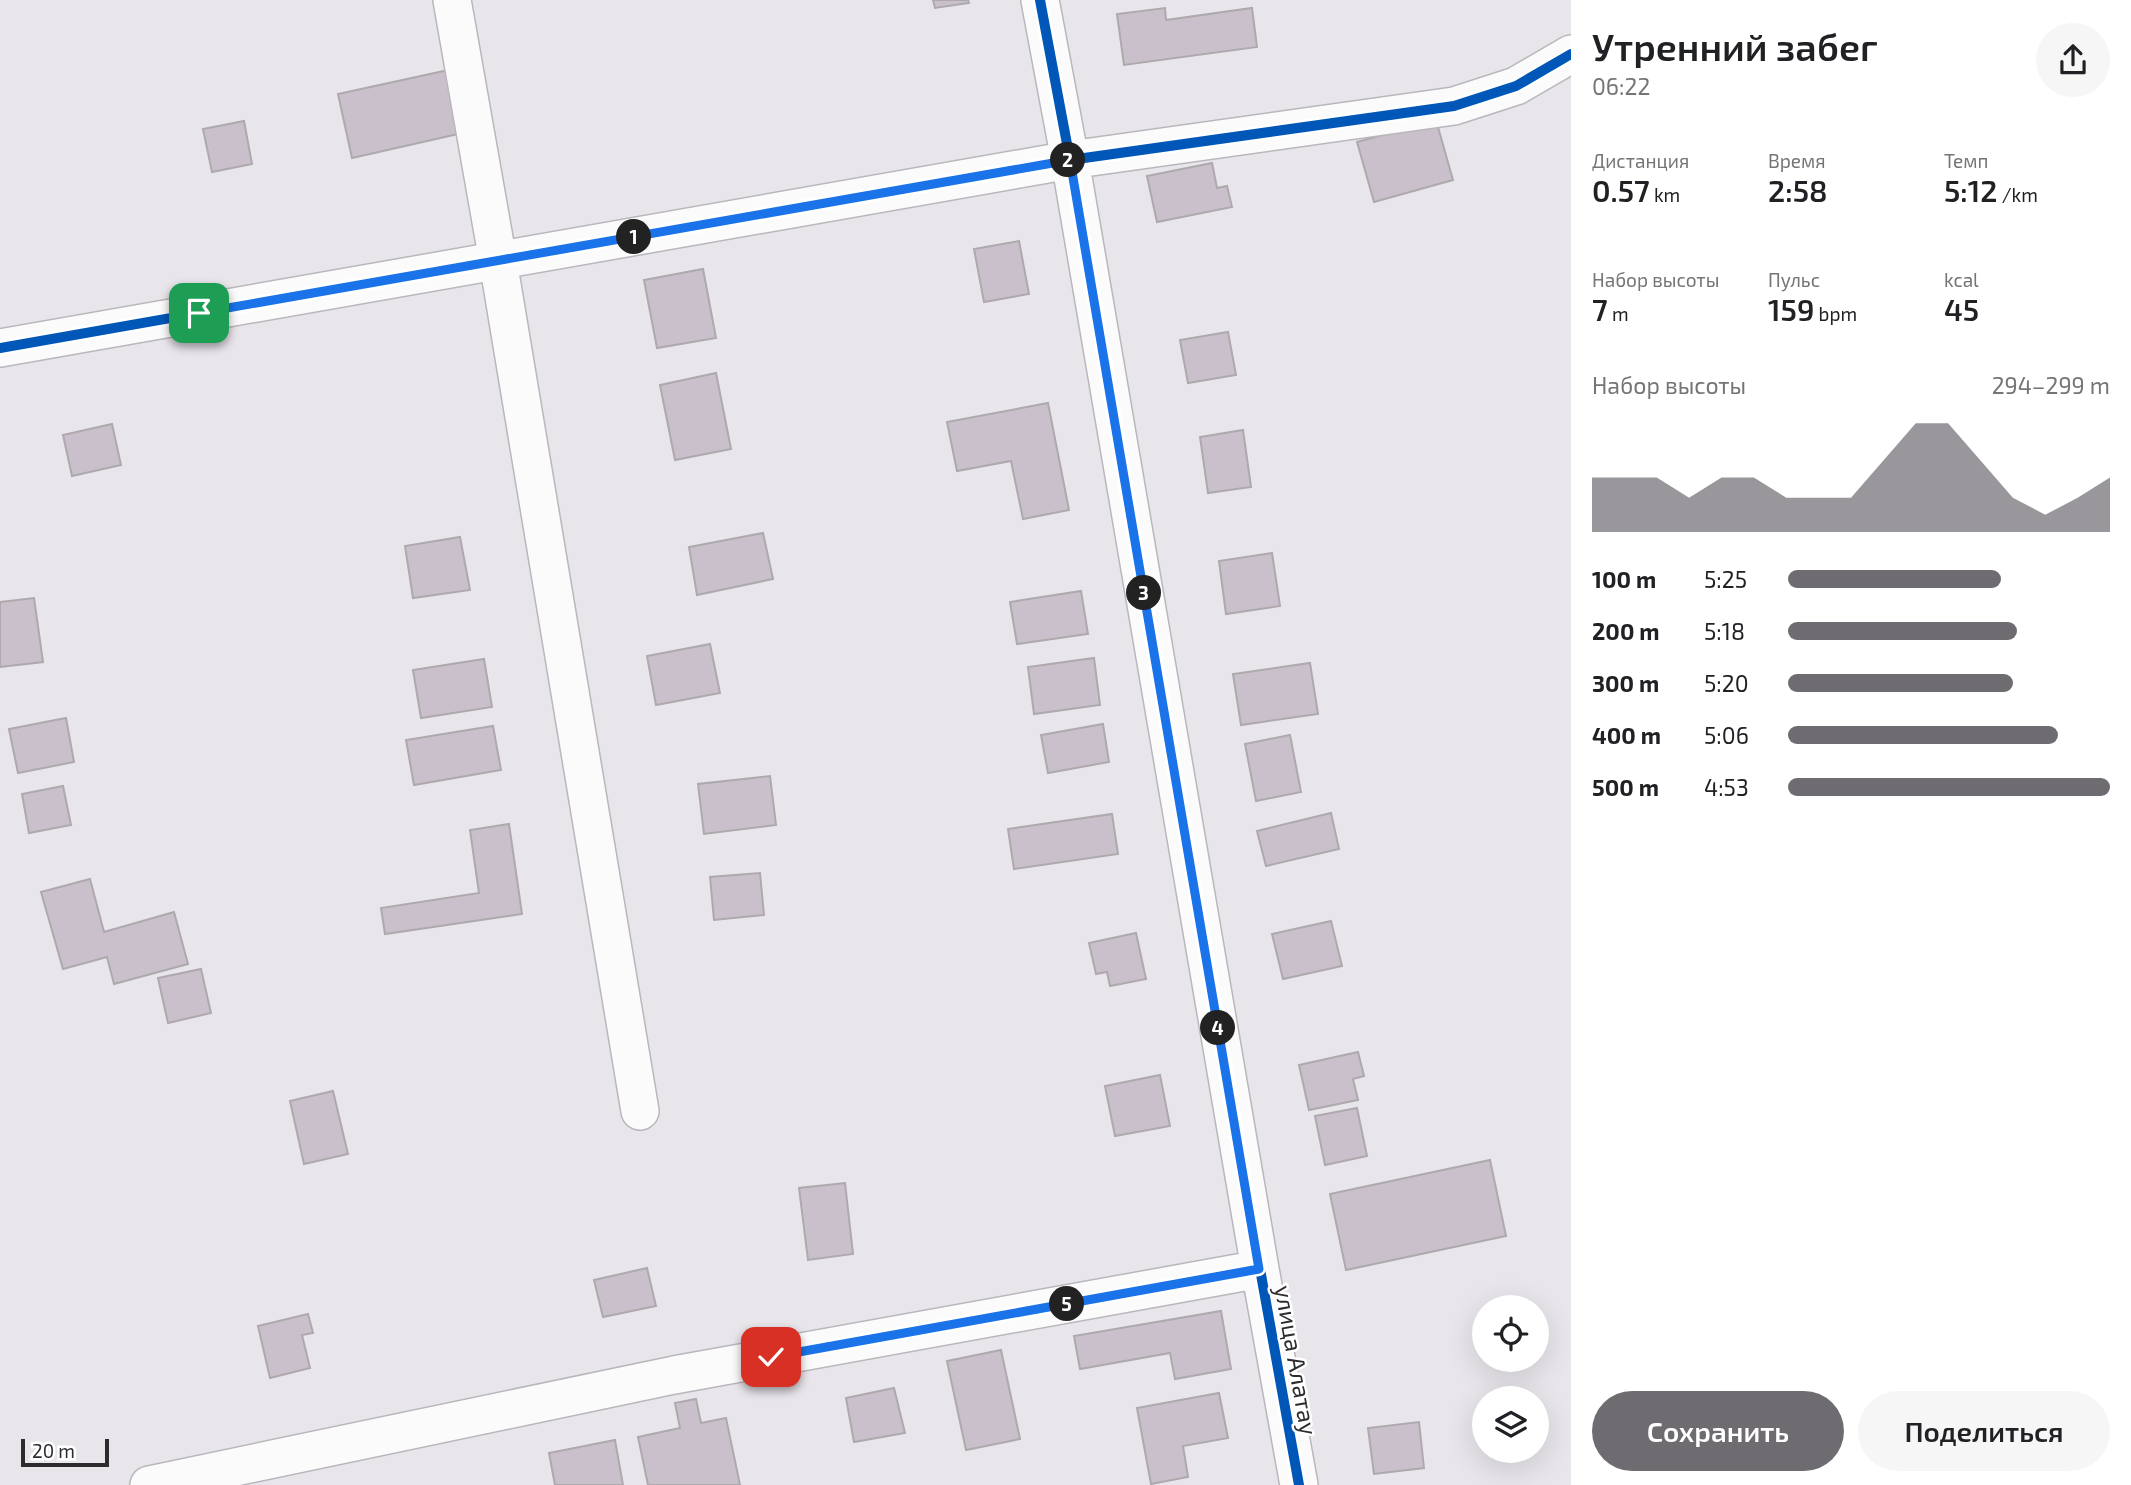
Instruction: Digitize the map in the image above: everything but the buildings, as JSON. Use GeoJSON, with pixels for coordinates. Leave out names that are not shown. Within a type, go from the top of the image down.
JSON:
{"type":"FeatureCollection","features":[{"type":"Feature","properties":{"kind":"street"},"geometry":{"type":"LineString","coordinates":[[452,0],[640,1111]]}},
{"type":"Feature","properties":{"kind":"street","name":"улица Алатау"},"geometry":{"type":"LineString","coordinates":[[1040,0],[1070,160],[1259,1269],[1299,1485]]}},
{"type":"Feature","properties":{"kind":"street"},"geometry":{"type":"LineString","coordinates":[[0,348],[1070,160],[1454,106],[1516,86],[1571,54]]}},
{"type":"Feature","properties":{"kind":"street"},"geometry":{"type":"LineString","coordinates":[[149,1485],[674,1375],[1259,1269]]}},
{"type":"Feature","properties":{"kind":"cycle path"},"geometry":{"type":"LineString","coordinates":[[1040,0],[1299,1485]]}},
{"type":"Feature","properties":{"kind":"cycle path"},"geometry":{"type":"LineString","coordinates":[[0,348],[1070,160],[1454,106],[1516,86],[1571,54]]}},
{"type":"Feature","properties":{"kind":"route"},"geometry":{"type":"LineString","coordinates":[[199,313],[1070,160],[1259,1269],[771,1357]]}}]}
